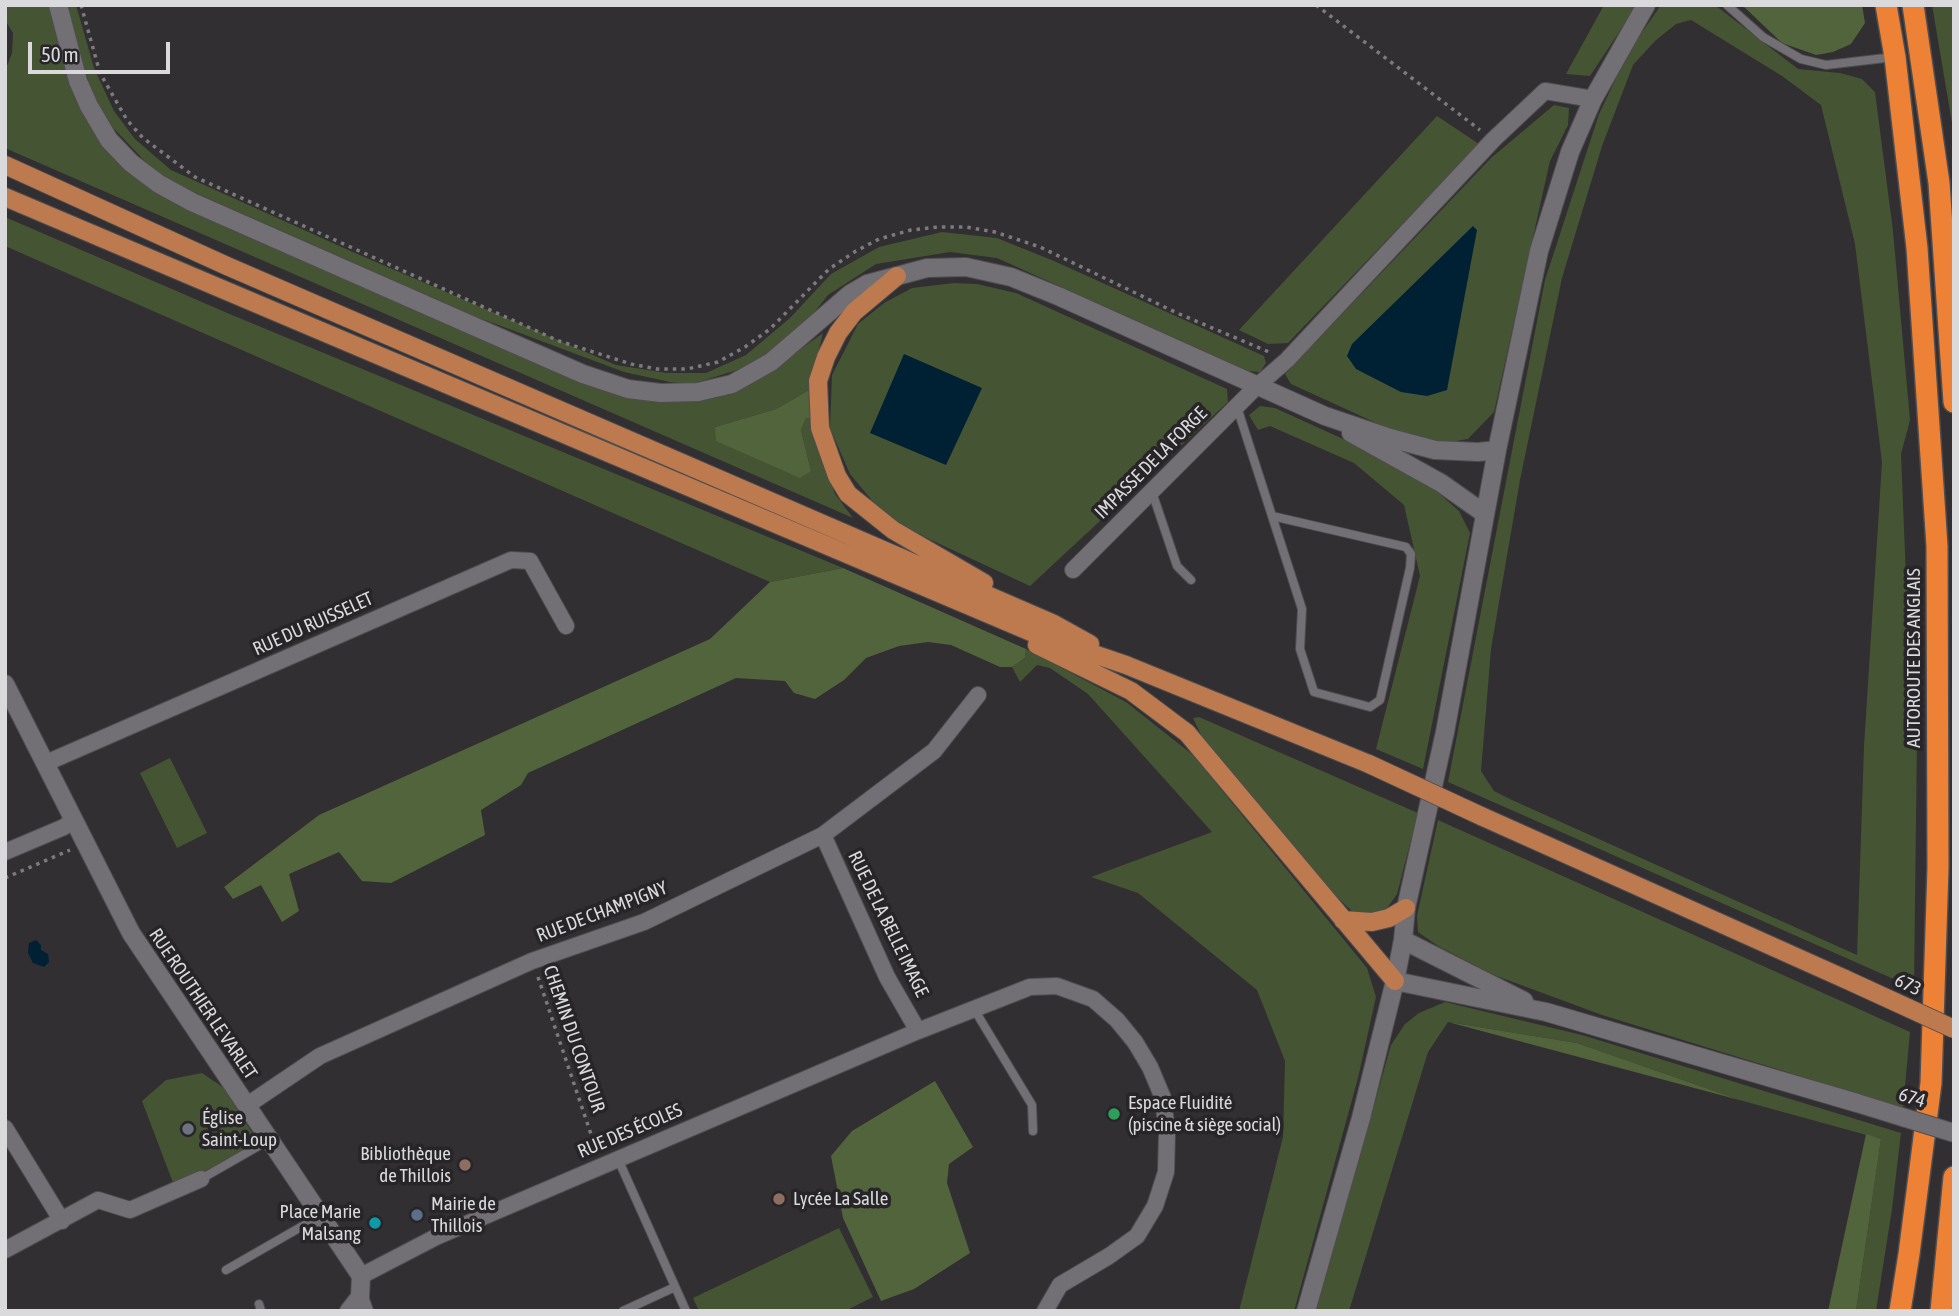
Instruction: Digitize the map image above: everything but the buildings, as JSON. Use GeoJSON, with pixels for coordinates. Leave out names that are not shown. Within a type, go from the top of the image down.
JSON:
{"type":"FeatureCollection","features":[{"type":"Feature","properties":{"kind":"highway","name":"AUTOROUTE DES ANGLAIS"},"geometry":{"type":"LineString","coordinates":[[1886,5],[1895,57],[1917,248],[1937,546],[1938,841],[1931,1083],[1899,1311]]}},
{"type":"Feature","properties":{"kind":"highway"},"geometry":{"type":"LineString","coordinates":[[1913,5],[1942,183],[1954,402]]}},
{"type":"Feature","properties":{"kind":"highway"},"geometry":{"type":"LineString","coordinates":[[1941,1311],[1954,1177]]}},
{"type":"Feature","properties":{"kind":"main road"},"geometry":{"type":"LineString","coordinates":[[5,165],[227,266],[1054,624]]}},
{"type":"Feature","properties":{"kind":"main road"},"geometry":{"type":"LineString","coordinates":[[5,197],[1038,635],[1126,665]]}},
{"type":"Feature","properties":{"kind":"main road"},"geometry":{"type":"LineString","coordinates":[[897,276],[854,312],[838,333],[818,381],[820,428],[837,475],[848,494],[894,530],[1126,665]]}},
{"type":"Feature","properties":{"kind":"main road"},"geometry":{"type":"LineString","coordinates":[[902,578],[1131,691],[1159,710],[1187,733],[1395,981]]}},
{"type":"Feature","properties":{"kind":"main road","name":"673"},"geometry":{"type":"LineString","coordinates":[[1126,665],[1369,764],[1954,1029]]}},
{"type":"Feature","properties":{"kind":"main road"},"geometry":{"type":"LineString","coordinates":[[1343,920],[1372,922],[1389,918],[1406,908]]}},
{"type":"Feature","properties":{"kind":"street"},"geometry":{"type":"LineString","coordinates":[[58,5],[78,82],[89,106],[109,140],[131,163],[159,184],[192,202],[496,337],[583,374],[628,389],[661,393],[698,392],[732,384],[771,362],[850,294],[867,284],[927,268],[966,267],[999,273],[1058,296],[1325,416],[1435,450],[1497,450]]}},
{"type":"Feature","properties":{"kind":"street"},"geometry":{"type":"LineString","coordinates":[[1306,1311],[1361,1118],[1395,981],[1406,908],[1445,732],[1497,450],[1539,251],[1570,152],[1593,99],[1646,5]]}},
{"type":"Feature","properties":{"kind":"street","name":"IMPASSE DE LA FORGE"},"geometry":{"type":"LineString","coordinates":[[1073,570],[1257,386],[1287,360],[1493,140],[1545,91],[1593,99]]}},
{"type":"Feature","properties":{"kind":"street"},"geometry":{"type":"LineString","coordinates":[[1325,416],[1374,447],[1441,483],[1485,514]]}},
{"type":"Feature","properties":{"kind":"street","name":"RUE DU RUISSELET"},"geometry":{"type":"LineString","coordinates":[[46,763],[511,560],[530,561],[566,626]]}},
{"type":"Feature","properties":{"kind":"street","name":"RUE ROUTHIER LE VARLET"},"geometry":{"type":"LineString","coordinates":[[5,684],[131,933],[361,1276]]}},
{"type":"Feature","properties":{"kind":"street","name":"RUE DE CHAMPIGNY"},"geometry":{"type":"LineString","coordinates":[[246,1106],[320,1056],[533,961],[644,922],[823,835],[934,751],[978,695]]}},
{"type":"Feature","properties":{"kind":"street"},"geometry":{"type":"LineString","coordinates":[[5,852],[64,827],[73,820]]}},
{"type":"Feature","properties":{"kind":"street","name":"RUE DE LA BELLE IMAGE"},"geometry":{"type":"LineString","coordinates":[[823,835],[887,977],[918,1031]]}},
{"type":"Feature","properties":{"kind":"street"},"geometry":{"type":"LineString","coordinates":[[1403,940],[1546,1012]]}},
{"type":"Feature","properties":{"kind":"street"},"geometry":{"type":"LineString","coordinates":[[1395,981],[1546,1012]]}},
{"type":"Feature","properties":{"kind":"street","name":"RUE DES ÉCOLES"},"geometry":{"type":"LineString","coordinates":[[361,1276],[436,1237],[918,1031],[1030,987],[1057,986],[1093,999],[1117,1020],[1150,1067],[1163,1098],[1167,1133],[1166,1171],[1155,1206],[1137,1236],[1060,1285],[1045,1311]]}},
{"type":"Feature","properties":{"kind":"street","name":"674"},"geometry":{"type":"LineString","coordinates":[[1546,1012],[1954,1133]]}},
{"type":"Feature","properties":{"kind":"street"},"geometry":{"type":"LineString","coordinates":[[5,1128],[62,1221]]}},
{"type":"Feature","properties":{"kind":"street"},"geometry":{"type":"LineString","coordinates":[[5,1250],[98,1200],[130,1210],[201,1179]]}},
{"type":"Feature","properties":{"kind":"street"},"geometry":{"type":"LineString","coordinates":[[358,1306],[361,1276]]}},
{"type":"Feature","properties":{"kind":"lane"},"geometry":{"type":"LineString","coordinates":[[1727,5],[1763,37],[1801,59],[1826,65],[1895,57]]}},
{"type":"Feature","properties":{"kind":"lane"},"geometry":{"type":"LineString","coordinates":[[1237,407],[1302,610],[1300,649],[1314,692],[1370,707],[1380,700],[1411,554],[1406,547],[1272,516]]}},
{"type":"Feature","properties":{"kind":"lane"},"geometry":{"type":"LineString","coordinates":[[1152,492],[1177,566],[1191,580]]}},
{"type":"Feature","properties":{"kind":"lane"},"geometry":{"type":"LineString","coordinates":[[974,1009],[1032,1105],[1032,1131]]}},
{"type":"Feature","properties":{"kind":"lane"},"geometry":{"type":"LineString","coordinates":[[201,1179],[269,1140]]}},
{"type":"Feature","properties":{"kind":"lane"},"geometry":{"type":"LineString","coordinates":[[624,1156],[685,1311]]}},
{"type":"Feature","properties":{"kind":"lane"},"geometry":{"type":"LineString","coordinates":[[226,1270],[320,1216]]}},
{"type":"Feature","properties":{"kind":"lane"},"geometry":{"type":"LineString","coordinates":[[623,1311],[675,1287]]}},
{"type":"Feature","properties":{"kind":"path"},"geometry":{"type":"LineString","coordinates":[[81,5],[100,72],[127,120],[143,138],[195,177],[559,341],[631,364],[657,369],[687,369],[718,362],[770,329],[829,269],[856,251],[879,239],[911,230],[938,227],[966,227],[995,232],[1040,247],[1177,313],[1287,360]]}},
{"type":"Feature","properties":{"kind":"path"},"geometry":{"type":"LineString","coordinates":[[1315,5],[1493,140]]}},
{"type":"Feature","properties":{"kind":"path"},"geometry":{"type":"LineString","coordinates":[[5,878],[85,844]]}},
{"type":"Feature","properties":{"kind":"path","name":"CHEMIN DU CONTOUR"},"geometry":{"type":"LineString","coordinates":[[533,961],[602,1166]]}},
{"type":"Feature","properties":{"kind":"green space"},"geometry":{"type":"Polygon","coordinates":[[[5,5],[51,5],[116,158],[232,226],[585,384],[662,402],[721,396],[755,382],[823,333],[809,390],[776,409],[715,427],[811,471],[801,430],[806,418],[813,418],[835,494],[853,518],[5,148],[5,71],[12,53],[13,33],[5,20],[5,5]]]}},
{"type":"Feature","properties":{"kind":"green space"},"geometry":{"type":"Polygon","coordinates":[[[65,5],[76,5],[94,68],[114,111],[135,139],[171,170],[355,253],[616,365],[667,373],[706,373],[746,355],[790,318],[831,274],[879,247],[942,232],[997,238],[1054,261],[1264,356],[1266,363],[1260,372],[1248,371],[997,258],[950,252],[876,264],[828,295],[805,324],[750,366],[692,384],[624,372],[477,317],[160,177],[100,114],[65,5]]]}},
{"type":"Feature","properties":{"kind":"green space"},"geometry":{"type":"Polygon","coordinates":[[[1604,5],[1637,5],[1590,76],[1566,74],[1604,5]]]}},
{"type":"Feature","properties":{"kind":"green space"},"geometry":{"type":"Polygon","coordinates":[[[1661,5],[1715,5],[1798,69],[1840,73],[1862,79],[1875,92],[1893,231],[1910,420],[1901,454],[1906,578],[1918,654],[1914,988],[1448,782],[1545,280],[1599,114],[1629,51],[1661,5]],[[1691,20],[1676,24],[1655,41],[1633,65],[1602,146],[1562,278],[1520,480],[1491,649],[1481,771],[1494,791],[1512,800],[1857,955],[1864,746],[1882,462],[1855,244],[1821,105],[1782,76],[1691,20]]]}},
{"type":"Feature","properties":{"kind":"green space"},"geometry":{"type":"Polygon","coordinates":[[[1742,5],[1862,5],[1865,23],[1851,44],[1833,52],[1816,55],[1782,43],[1742,5]]]}},
{"type":"Feature","properties":{"kind":"green space"},"geometry":{"type":"Polygon","coordinates":[[[1932,5],[1954,5],[1954,127],[1952,123],[1932,5]]]}},
{"type":"Feature","properties":{"kind":"green space"},"geometry":{"type":"Polygon","coordinates":[[[1554,105],[1569,108],[1568,125],[1550,161],[1494,412],[1468,439],[1439,444],[1409,438],[1291,384],[1285,374],[1491,158],[1554,105]]]}},
{"type":"Feature","properties":{"kind":"green space"},"geometry":{"type":"Polygon","coordinates":[[[1437,116],[1479,144],[1288,343],[1268,344],[1239,330],[1437,116]]]}},
{"type":"Feature","properties":{"kind":"green space"},"geometry":{"type":"Polygon","coordinates":[[[5,217],[232,315],[843,568],[770,582],[5,246],[5,217]]]}},
{"type":"Feature","properties":{"kind":"green space"},"geometry":{"type":"Polygon","coordinates":[[[954,283],[977,284],[1016,293],[1227,389],[1228,402],[1030,586],[884,515],[850,474],[830,428],[832,375],[858,324],[884,303],[912,288],[954,283]]]}},
{"type":"Feature","properties":{"kind":"green space"},"geometry":{"type":"Polygon","coordinates":[[[809,390],[813,418],[806,418],[801,430],[811,471],[800,478],[716,441],[715,427],[776,409],[809,390]]]}},
{"type":"Feature","properties":{"kind":"green space"},"geometry":{"type":"Polygon","coordinates":[[[1260,406],[1275,408],[1341,438],[1434,489],[1459,511],[1470,533],[1423,769],[1376,749],[1420,576],[1404,505],[1354,463],[1270,426],[1258,430],[1249,415],[1260,406]]]}},
{"type":"Feature","properties":{"kind":"green space"},"geometry":{"type":"Polygon","coordinates":[[[843,568],[1026,649],[1025,658],[1012,667],[1000,667],[951,645],[928,642],[899,646],[866,658],[844,680],[815,699],[794,693],[785,681],[736,678],[528,773],[521,785],[481,810],[485,835],[391,883],[362,881],[339,852],[289,874],[299,911],[282,922],[261,885],[233,899],[224,887],[319,815],[710,639],[770,582],[843,568]]]}},
{"type":"Feature","properties":{"kind":"green space"},"geometry":{"type":"Polygon","coordinates":[[[1026,649],[1126,702],[1193,755],[1367,968],[1376,997],[1358,1078],[1294,1311],[1239,1311],[1283,1137],[1285,1061],[1257,990],[1138,893],[1091,877],[1212,832],[1088,694],[1050,668],[1037,665],[1020,682],[1012,667],[1025,658],[1026,649]]]}},
{"type":"Feature","properties":{"kind":"green space"},"geometry":{"type":"Polygon","coordinates":[[[1199,717],[1418,813],[1397,894],[1385,911],[1370,915],[1352,911],[1318,880],[1203,739],[1193,718],[1199,717]]]}},
{"type":"Feature","properties":{"kind":"green space"},"geometry":{"type":"Polygon","coordinates":[[[170,758],[207,833],[177,848],[140,773],[170,758]]]}},
{"type":"Feature","properties":{"kind":"green space"},"geometry":{"type":"Polygon","coordinates":[[[1438,820],[1910,1032],[1903,1108],[1602,1015],[1494,975],[1438,946],[1418,932],[1417,916],[1438,820]]]}},
{"type":"Feature","properties":{"kind":"green space"},"geometry":{"type":"Polygon","coordinates":[[[1445,1002],[1582,1035],[1901,1133],[1876,1311],[1856,1311],[1881,1139],[1743,1101],[1577,1043],[1448,1022],[1428,1052],[1349,1311],[1316,1311],[1391,1045],[1405,1024],[1419,1013],[1445,1002]]]}},
{"type":"Feature","properties":{"kind":"green space"},"geometry":{"type":"Polygon","coordinates":[[[1448,1022],[1577,1043],[1743,1101],[1448,1022]]]}},
{"type":"Feature","properties":{"kind":"green space"},"geometry":{"type":"Polygon","coordinates":[[[202,1073],[224,1088],[258,1142],[175,1188],[142,1101],[166,1080],[202,1073]]]}},
{"type":"Feature","properties":{"kind":"green space"},"geometry":{"type":"Polygon","coordinates":[[[935,1081],[973,1147],[949,1164],[947,1183],[970,1253],[914,1289],[881,1301],[843,1218],[831,1156],[852,1131],[935,1081]]]}},
{"type":"Feature","properties":{"kind":"green space"},"geometry":{"type":"Polygon","coordinates":[[[1866,1134],[1881,1139],[1856,1311],[1828,1311],[1866,1134]]]}},
{"type":"Feature","properties":{"kind":"green space"},"geometry":{"type":"Polygon","coordinates":[[[839,1228],[873,1297],[845,1311],[699,1311],[693,1298],[839,1228]]]}},
{"type":"Feature","properties":{"kind":"water"},"geometry":{"type":"Polygon","coordinates":[[[1473,226],[1477,230],[1447,390],[1427,396],[1401,392],[1356,369],[1347,356],[1352,344],[1473,226]]]}},
{"type":"Feature","properties":{"kind":"water"},"geometry":{"type":"Polygon","coordinates":[[[904,354],[982,388],[946,465],[870,433],[904,354]]]}},
{"type":"Feature","properties":{"kind":"water"},"geometry":{"type":"Polygon","coordinates":[[[36,940],[41,945],[41,950],[48,954],[49,962],[44,967],[33,963],[28,953],[29,943],[36,940]]]}},
{"type":"Feature","properties":{"kind":"place","name":"Espace Fluidité (piscine & siège social)"},"geometry":{"type":"Point","coordinates":[1114,1114]}},
{"type":"Feature","properties":{"kind":"place","name":"Église Saint-Loup"},"geometry":{"type":"Point","coordinates":[188,1129]}},
{"type":"Feature","properties":{"kind":"place","name":"Bibliothèque de Thillois"},"geometry":{"type":"Point","coordinates":[465,1165]}},
{"type":"Feature","properties":{"kind":"place","name":"Lycée La Salle"},"geometry":{"type":"Point","coordinates":[779,1199]}},
{"type":"Feature","properties":{"kind":"place","name":"Mairie de Thillois"},"geometry":{"type":"Point","coordinates":[417,1215]}},
{"type":"Feature","properties":{"kind":"place","name":"Place Marie Malsang"},"geometry":{"type":"Point","coordinates":[375,1223]}}]}
